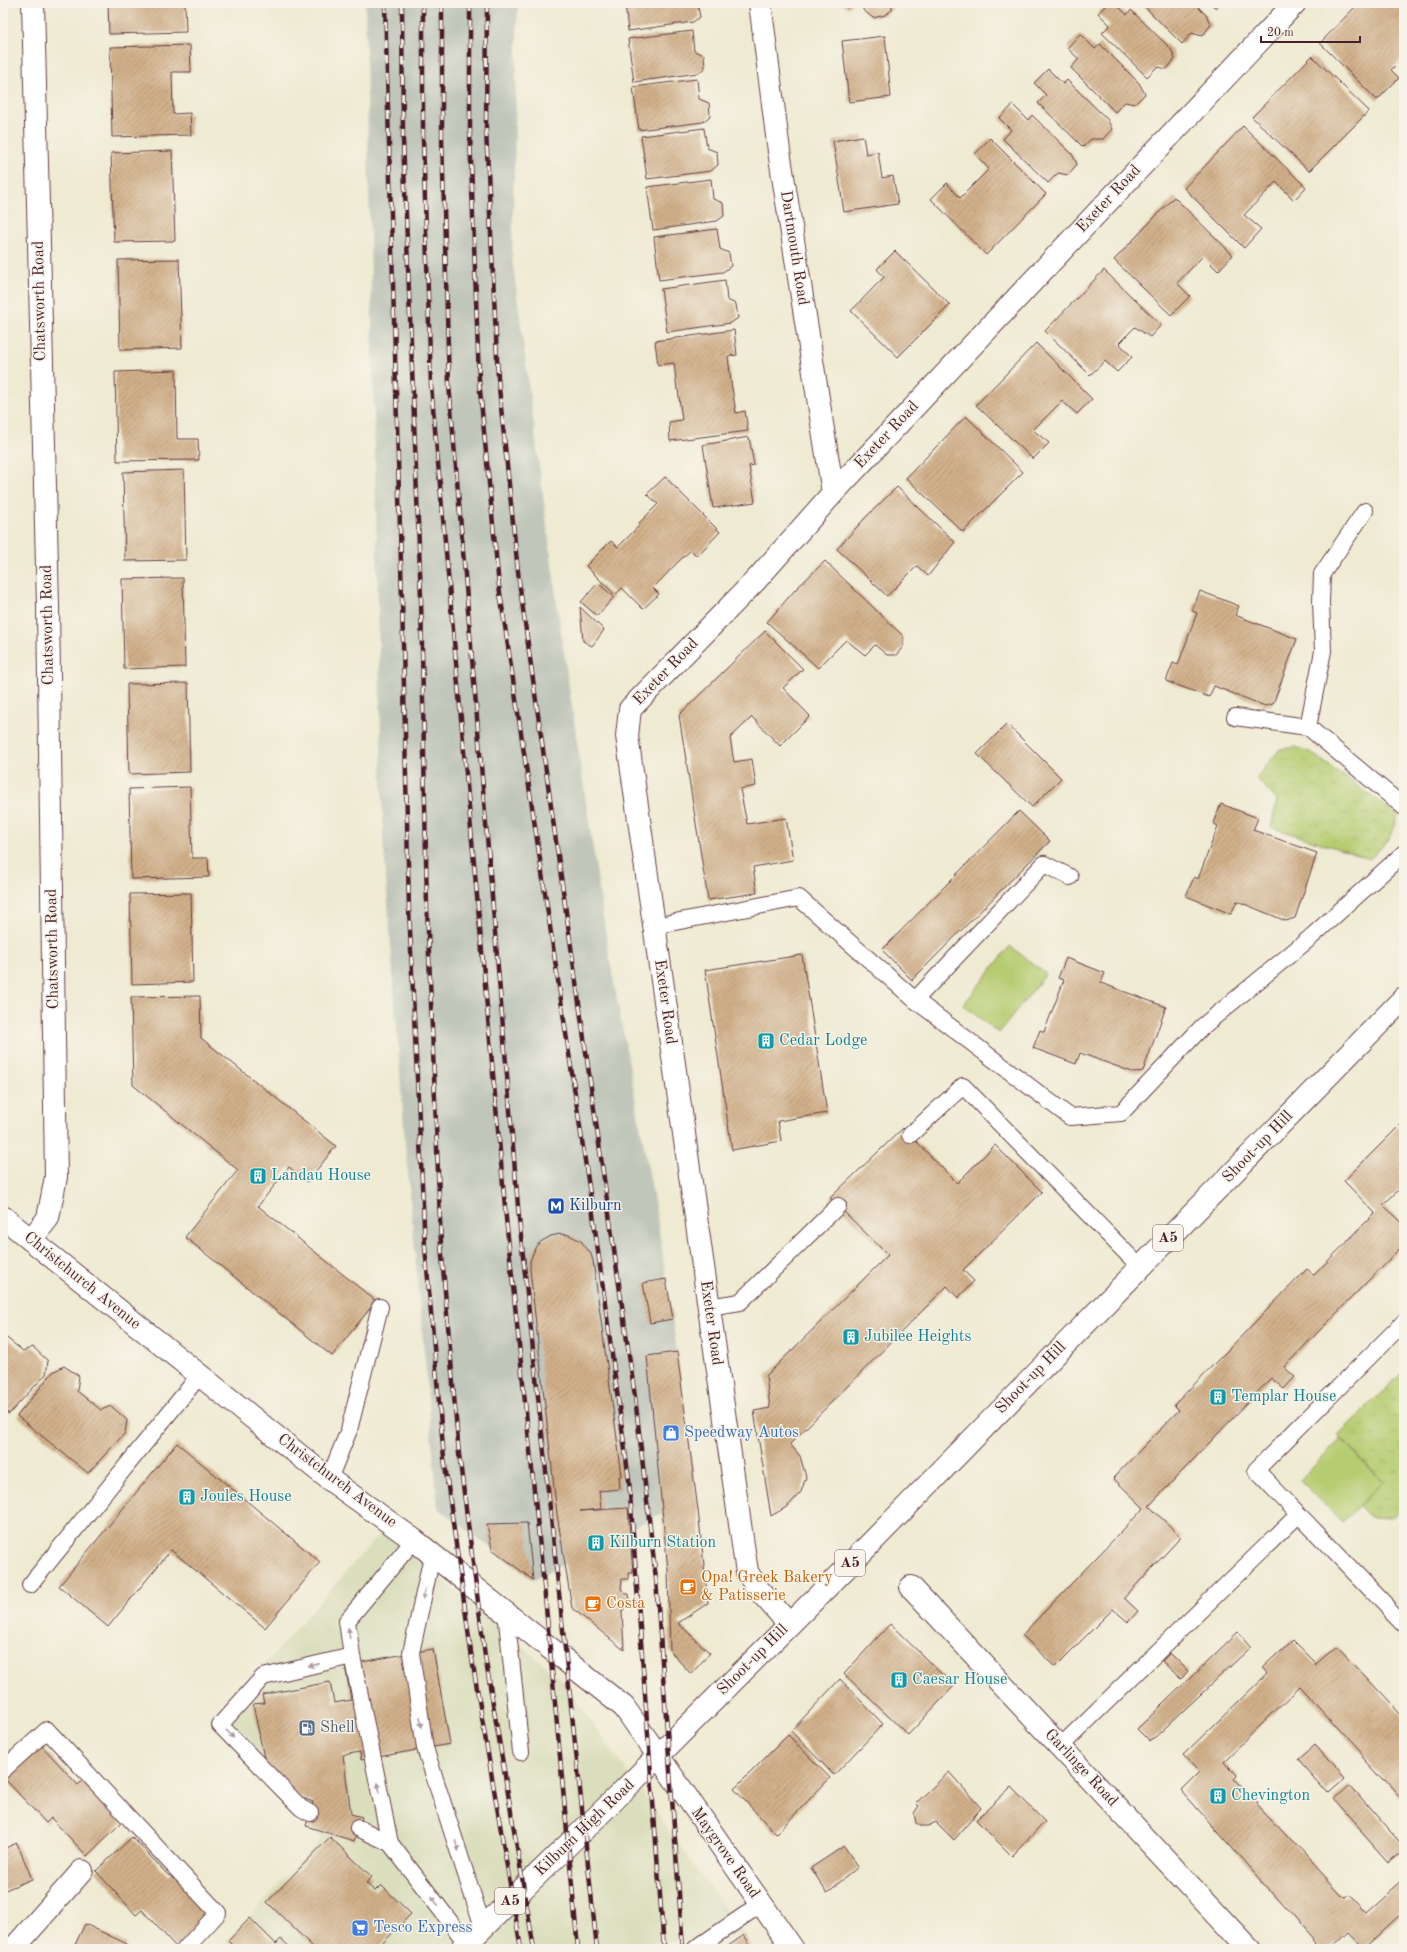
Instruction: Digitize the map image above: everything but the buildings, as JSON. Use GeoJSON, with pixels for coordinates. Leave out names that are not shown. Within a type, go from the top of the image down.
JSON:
{"type":"FeatureCollection","features":[{"type":"Feature","properties":{"kind":"street","name":"Chatsworth Road"},"geometry":{"type":"LineString","coordinates":[[31,1240],[48,1218],[56,1178],[48,606],[33,3]]}},
{"type":"Feature","properties":{"kind":"street","name":"Dartmouth Road"},"geometry":{"type":"LineString","coordinates":[[760,3],[779,151],[833,493]]}},
{"type":"Feature","properties":{"kind":"street","name":"Exeter Road"},"geometry":{"type":"LineString","coordinates":[[789,1624],[758,1589],[747,1572],[627,736],[630,709],[757,579],[833,493],[1294,3]]}},
{"type":"Feature","properties":{"kind":"street","name":"Shoot-up Hill"},"geometry":{"type":"LineString","coordinates":[[658,1757],[1404,998]]}},
{"type":"Feature","properties":{"kind":"street","name":"Christchurch Avenue"},"geometry":{"type":"LineString","coordinates":[[3,1217],[329,1479],[414,1540],[432,1556],[506,1612],[624,1707],[658,1757]]}},
{"type":"Feature","properties":{"kind":"street","name":"Garlinge Road"},"geometry":{"type":"LineString","coordinates":[[911,1587],[1249,1949]]}},
{"type":"Feature","properties":{"kind":"street","name":"Kilburn High Road"},"geometry":{"type":"LineString","coordinates":[[464,1946],[658,1757]]}},
{"type":"Feature","properties":{"kind":"street","name":"Maygrove Road"},"geometry":{"type":"LineString","coordinates":[[658,1757],[793,1949]]}},
{"type":"Feature","properties":{"kind":"street"},"geometry":{"type":"LineString","coordinates":[[13,1949],[82,1871]]}},
{"type":"Feature","properties":{"kind":"lane"},"geometry":{"type":"LineString","coordinates":[[1308,727],[1323,651],[1321,602],[1322,574],[1365,511]]}},
{"type":"Feature","properties":{"kind":"lane"},"geometry":{"type":"LineString","coordinates":[[1235,717],[1308,727],[1404,808]]}},
{"type":"Feature","properties":{"kind":"lane"},"geometry":{"type":"LineString","coordinates":[[654,926],[799,898],[915,1000],[1070,1117],[1121,1113],[1202,1027],[1310,938],[1404,853]]}},
{"type":"Feature","properties":{"kind":"lane"},"geometry":{"type":"LineString","coordinates":[[915,1000],[1044,864],[1070,878]]}},
{"type":"Feature","properties":{"kind":"lane"},"geometry":{"type":"LineString","coordinates":[[910,1135],[963,1086],[1140,1267]]}},
{"type":"Feature","properties":{"kind":"lane"},"geometry":{"type":"LineString","coordinates":[[708,1307],[740,1302],[838,1206]]}},
{"type":"Feature","properties":{"kind":"lane"},"geometry":{"type":"LineString","coordinates":[[329,1479],[349,1430],[380,1307]]}},
{"type":"Feature","properties":{"kind":"lane"},"geometry":{"type":"LineString","coordinates":[[1404,1322],[1256,1470],[1404,1624]]}},
{"type":"Feature","properties":{"kind":"lane"},"geometry":{"type":"LineString","coordinates":[[30,1585],[199,1376]]}},
{"type":"Feature","properties":{"kind":"lane"},"geometry":{"type":"LineString","coordinates":[[1061,1746],[1298,1515]]}},
{"type":"Feature","properties":{"kind":"lane"},"geometry":{"type":"LineString","coordinates":[[414,1540],[347,1622],[352,1656],[390,1843],[464,1946]]}},
{"type":"Feature","properties":{"kind":"lane"},"geometry":{"type":"LineString","coordinates":[[432,1556],[411,1653],[425,1748],[484,1927]]}},
{"type":"Feature","properties":{"kind":"lane"},"geometry":{"type":"LineString","coordinates":[[506,1612],[521,1752]]}},
{"type":"Feature","properties":{"kind":"lane"},"geometry":{"type":"LineString","coordinates":[[310,1813],[301,1808],[220,1724],[263,1677],[352,1656]]}},
{"type":"Feature","properties":{"kind":"lane"},"geometry":{"type":"LineString","coordinates":[[3,1770],[47,1730],[218,1913],[185,1949]]}},
{"type":"Feature","properties":{"kind":"lane"},"geometry":{"type":"LineString","coordinates":[[358,1828],[390,1843]]}},
{"type":"Feature","properties":{"kind":"lane"},"geometry":{"type":"LineString","coordinates":[[695,1949],[760,1904]]}},
{"type":"Feature","properties":{"kind":"shaded area"},"geometry":{"type":"Polygon","coordinates":[[[365,3],[518,3],[512,257],[561,633],[607,944],[657,1217],[677,1352],[648,1356],[662,1513],[533,1580],[438,1508],[405,1142],[383,835],[365,3]]]}},
{"type":"Feature","properties":{"kind":"shaded area"},"geometry":{"type":"Polygon","coordinates":[[[383,1530],[560,1678],[744,1935],[595,1949],[219,1949],[321,1839],[211,1725],[383,1530]]]}},
{"type":"Feature","properties":{"kind":"green space"},"geometry":{"type":"Polygon","coordinates":[[[1296,747],[1310,752],[1398,815],[1389,839],[1370,859],[1271,827],[1277,800],[1256,778],[1280,749],[1296,747]]]}},
{"type":"Feature","properties":{"kind":"green space"},"geometry":{"type":"Polygon","coordinates":[[[1010,946],[1046,974],[999,1033],[963,1005],[1010,946]]]}},
{"type":"Feature","properties":{"kind":"green space"},"geometry":{"type":"Polygon","coordinates":[[[1403,1372],[1404,1506],[1392,1518],[1370,1517],[1359,1506],[1383,1481],[1338,1435],[1403,1372]]]}},
{"type":"Feature","properties":{"kind":"green space"},"geometry":{"type":"Polygon","coordinates":[[[1341,1439],[1383,1482],[1342,1522],[1300,1480],[1341,1439]]]}},
{"type":"Feature","properties":{"kind":"railway"},"geometry":{"type":"LineString","coordinates":[[385,3],[402,599],[409,909],[425,1246],[444,1458],[472,1659],[521,1949]]}},
{"type":"Feature","properties":{"kind":"railway"},"geometry":{"type":"LineString","coordinates":[[402,3],[403,139],[421,597],[427,907],[441,1244],[459,1454],[485,1656],[534,1949]]}},
{"type":"Feature","properties":{"kind":"railway"},"geometry":{"type":"LineString","coordinates":[[423,3],[423,138],[431,385],[506,1218],[545,1596],[578,1949]]}},
{"type":"Feature","properties":{"kind":"railway"},"geometry":{"type":"LineString","coordinates":[[442,3],[442,137],[449,384],[519,1218],[597,1949]]}},
{"type":"Feature","properties":{"kind":"railway"},"geometry":{"type":"LineString","coordinates":[[470,3],[470,133],[479,380],[499,586],[592,1207],[629,1480],[664,1949]]}},
{"type":"Feature","properties":{"kind":"railway"},"geometry":{"type":"LineString","coordinates":[[487,3],[486,130],[498,378],[519,581],[635,1397],[656,1579],[683,1949]]}},
{"type":"Feature","properties":{"kind":"place","name":"Cedar Lodge"},"geometry":{"type":"Point","coordinates":[766,1041]}},
{"type":"Feature","properties":{"kind":"place","name":"Landau House"},"geometry":{"type":"Point","coordinates":[258,1176]}},
{"type":"Feature","properties":{"kind":"place","name":"Kilburn"},"geometry":{"type":"Point","coordinates":[556,1206]}},
{"type":"Feature","properties":{"kind":"place","name":"Jubilee Heights"},"geometry":{"type":"Point","coordinates":[851,1337]}},
{"type":"Feature","properties":{"kind":"place","name":"Templar House"},"geometry":{"type":"Point","coordinates":[1218,1397]}},
{"type":"Feature","properties":{"kind":"place","name":"Speedway Autos"},"geometry":{"type":"Point","coordinates":[671,1433]}},
{"type":"Feature","properties":{"kind":"place","name":"Joules House"},"geometry":{"type":"Point","coordinates":[187,1497]}},
{"type":"Feature","properties":{"kind":"place","name":"Kilburn Station"},"geometry":{"type":"Point","coordinates":[596,1543]}},
{"type":"Feature","properties":{"kind":"place","name":"Opa! Greek Bakery & Patisserie"},"geometry":{"type":"Point","coordinates":[688,1587]}},
{"type":"Feature","properties":{"kind":"place","name":"Costa"},"geometry":{"type":"Point","coordinates":[593,1604]}},
{"type":"Feature","properties":{"kind":"place","name":"Caesar House"},"geometry":{"type":"Point","coordinates":[899,1680]}},
{"type":"Feature","properties":{"kind":"place","name":"Shell"},"geometry":{"type":"Point","coordinates":[307,1728]}},
{"type":"Feature","properties":{"kind":"place","name":"Chevington"},"geometry":{"type":"Point","coordinates":[1218,1796]}},
{"type":"Feature","properties":{"kind":"place","name":"Tesco Express"},"geometry":{"type":"Point","coordinates":[360,1928]}}]}
